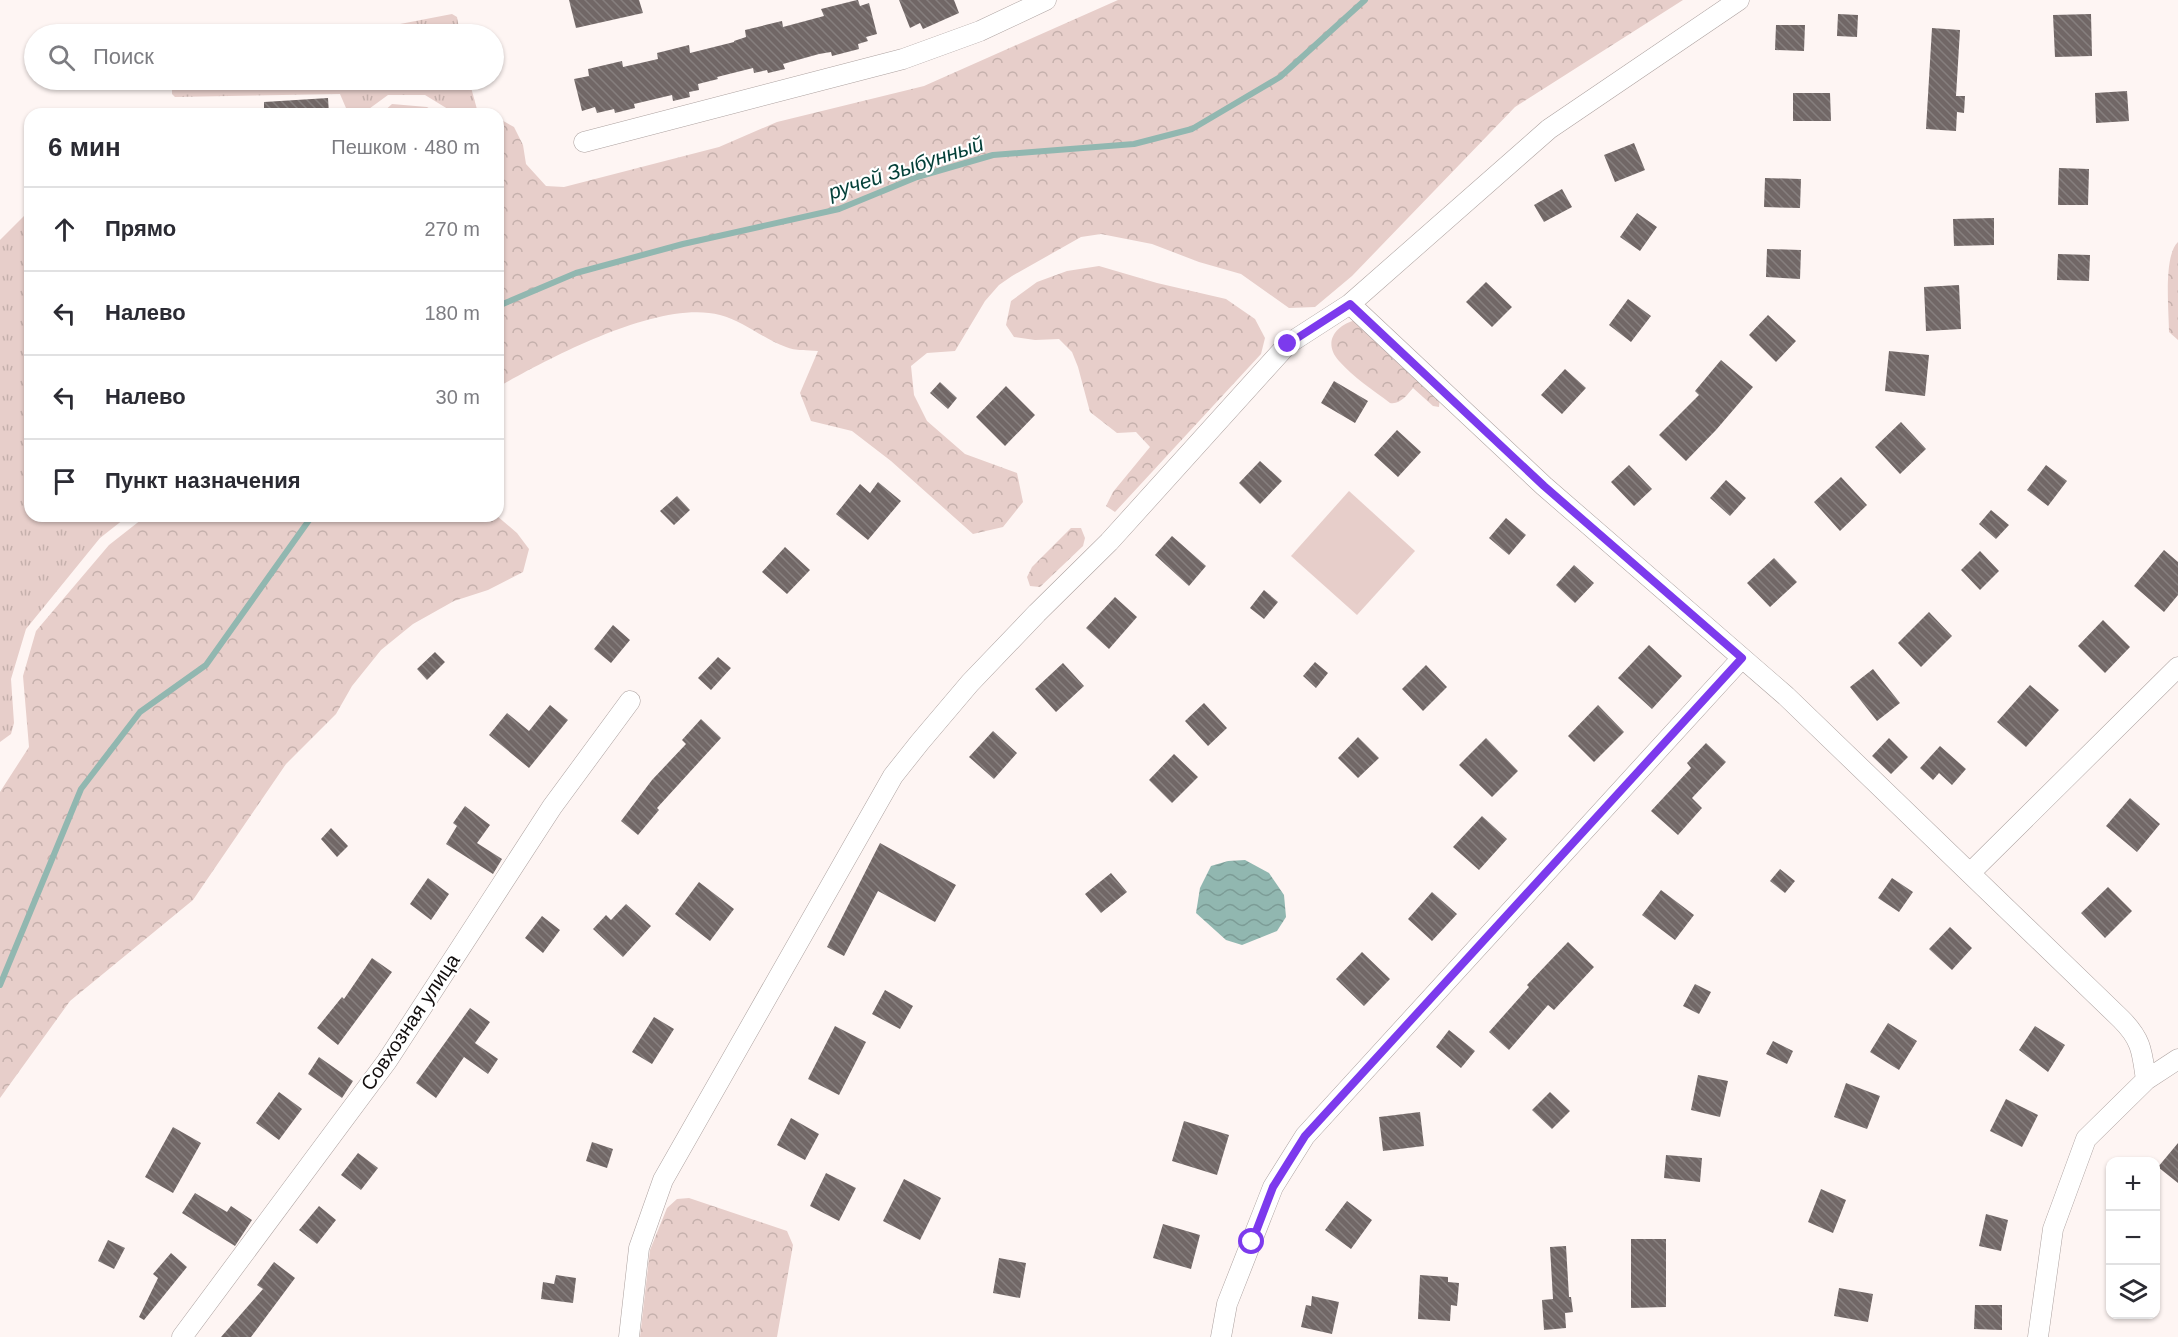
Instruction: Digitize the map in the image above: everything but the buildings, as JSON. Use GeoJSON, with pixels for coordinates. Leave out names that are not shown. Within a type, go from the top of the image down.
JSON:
{"type":"FeatureCollection","features":[{"type":"Feature","properties":{"kind":"street"},"geometry":{"type":"LineString","coordinates":[[584,142],[903,59],[980,31],[1046,0]]}},
{"type":"Feature","properties":{"kind":"street"},"geometry":{"type":"LineString","coordinates":[[629,1337],[639,1248],[663,1180],[893,776],[970,683],[1109,542],[1288,344],[1350,304],[1549,129],[1739,0]]}},
{"type":"Feature","properties":{"kind":"street"},"geometry":{"type":"LineString","coordinates":[[1350,304],[1544,486],[1786,696],[1970,873],[2134,1033],[2142,1053],[2146,1080]]}},
{"type":"Feature","properties":{"kind":"street"},"geometry":{"type":"LineString","coordinates":[[1221,1337],[1227,1304],[1273,1187],[1305,1136],[1742,658]]}},
{"type":"Feature","properties":{"kind":"street"},"geometry":{"type":"LineString","coordinates":[[1970,873],[2178,667]]}},
{"type":"Feature","properties":{"kind":"street","name":"Совхозная улица"},"geometry":{"type":"LineString","coordinates":[[182,1337],[387,1061],[552,807],[630,702]]}},
{"type":"Feature","properties":{"kind":"street"},"geometry":{"type":"LineString","coordinates":[[2037,1337],[2053,1229],[2086,1139],[2146,1080],[2178,1059]]}},
{"type":"Feature","properties":{"kind":"green space"},"geometry":{"type":"Polygon","coordinates":[[[1118,0],[1683,0],[1515,107],[1352,276],[1315,307],[1289,308],[1241,274],[1199,262],[1152,244],[1101,234],[1081,237],[999,285],[985,301],[955,351],[927,353],[911,366],[914,395],[927,421],[965,454],[1017,473],[1023,502],[1003,527],[973,534],[891,461],[852,431],[811,421],[800,393],[818,351],[786,347],[737,321],[720,315],[695,312],[667,315],[637,323],[576,347],[504,384],[504,121],[514,127],[523,145],[526,164],[546,186],[564,187],[719,147],[777,122],[924,86],[1118,0]]]}},
{"type":"Feature","properties":{"kind":"green space"},"geometry":{"type":"Polygon","coordinates":[[[452,14],[457,17],[458,24],[400,24],[452,14]]]}},
{"type":"Feature","properties":{"kind":"green space"},"geometry":{"type":"Polygon","coordinates":[[[172,90],[472,90],[477,108],[446,108],[425,95],[388,95],[370,108],[346,108],[340,94],[175,97],[172,90]]]}},
{"type":"Feature","properties":{"kind":"green space"},"geometry":{"type":"Polygon","coordinates":[[[392,104],[429,108],[388,108],[392,104]]]}},
{"type":"Feature","properties":{"kind":"green space"},"geometry":{"type":"Polygon","coordinates":[[[24,216],[24,522],[120,522],[100,538],[26,629],[11,679],[14,723],[11,734],[0,742],[0,240],[24,216]]]}},
{"type":"Feature","properties":{"kind":"green space"},"geometry":{"type":"Polygon","coordinates":[[[2178,242],[2178,340],[2169,332],[2168,284],[2170,259],[2178,242]]]}},
{"type":"Feature","properties":{"kind":"green space"},"geometry":{"type":"Polygon","coordinates":[[[1099,266],[1157,283],[1226,299],[1255,319],[1265,338],[1261,354],[1115,512],[1106,506],[1113,492],[1150,447],[1136,432],[1117,433],[1090,412],[1072,352],[1059,339],[1035,340],[1014,337],[1006,325],[1011,301],[1037,282],[1067,271],[1099,266]]]}},
{"type":"Feature","properties":{"kind":"green space"},"geometry":{"type":"Polygon","coordinates":[[[1356,320],[1440,396],[1439,407],[1433,406],[1413,388],[1400,401],[1390,403],[1339,361],[1332,347],[1334,335],[1337,330],[1356,320]]]}},
{"type":"Feature","properties":{"kind":"green space"},"geometry":{"type":"Polygon","coordinates":[[[1349,491],[1415,551],[1357,615],[1291,556],[1349,491]]]}},
{"type":"Feature","properties":{"kind":"green space"},"geometry":{"type":"Polygon","coordinates":[[[138,522],[504,522],[517,533],[529,549],[523,572],[488,590],[454,601],[413,624],[381,650],[352,686],[336,714],[286,764],[193,900],[70,1001],[0,1098],[0,792],[29,747],[23,676],[36,631],[109,545],[138,522]]]}},
{"type":"Feature","properties":{"kind":"green space"},"geometry":{"type":"Polygon","coordinates":[[[1071,528],[1081,528],[1085,538],[1083,546],[1040,587],[1030,586],[1027,577],[1032,567],[1071,528]]]}},
{"type":"Feature","properties":{"kind":"green space"},"geometry":{"type":"Polygon","coordinates":[[[689,1198],[787,1231],[793,1245],[777,1337],[640,1337],[650,1250],[667,1208],[677,1199],[689,1198]]]}},
{"type":"Feature","properties":{"kind":"water"},"geometry":{"type":"Polygon","coordinates":[[[1245,860],[1269,873],[1284,895],[1286,917],[1277,931],[1242,945],[1226,940],[1196,913],[1200,888],[1211,866],[1228,861],[1245,860]]]}},
{"type":"Feature","properties":{"kind":"waterway","name":"ручей Зыбунный"},"geometry":{"type":"LineString","coordinates":[[504,303],[576,273],[683,244],[839,209],[917,177],[993,155],[1134,144],[1192,129],[1280,77],[1365,0]]}},
{"type":"Feature","properties":{"kind":"waterway","name":"ручей Зыбунный"},"geometry":{"type":"LineString","coordinates":[[0,985],[81,789],[140,712],[206,665],[308,522]]}},
{"type":"Feature","properties":{"kind":"route"},"geometry":{"type":"LineString","coordinates":[[1252,1242],[1273,1187],[1305,1136],[1742,658],[1544,486],[1350,304],[1288,344]]}}]}
